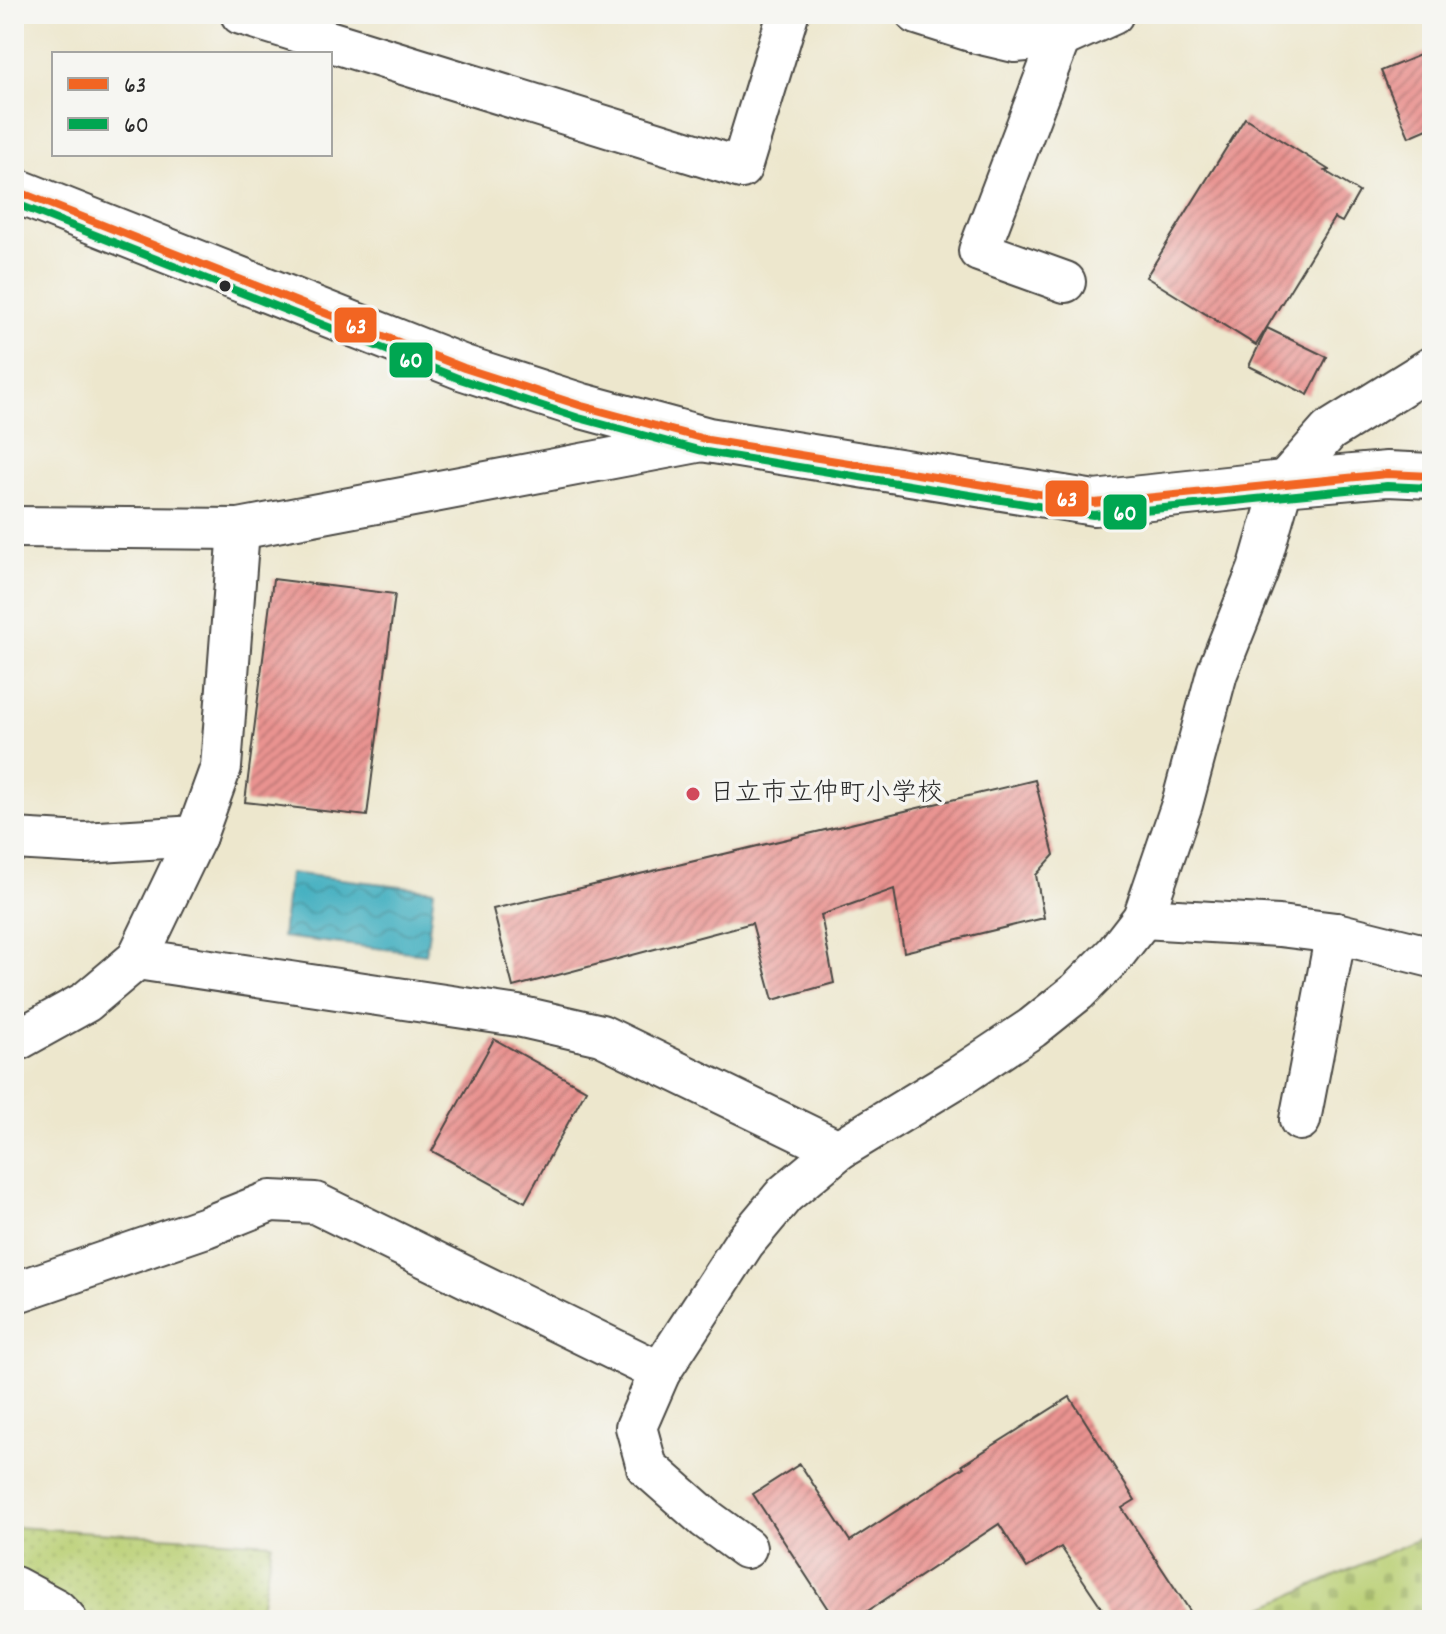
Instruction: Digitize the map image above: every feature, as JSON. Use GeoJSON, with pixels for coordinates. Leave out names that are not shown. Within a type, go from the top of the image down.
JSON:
{"type":"FeatureCollection","features":[{"type":"Feature","properties":{"kind":"street"},"geometry":{"type":"LineString","coordinates":[[241,14],[741,168],[788,14]]}},
{"type":"Feature","properties":{"kind":"street"},"geometry":{"type":"LineString","coordinates":[[917,14],[1015,42],[1060,38],[1113,14]]}},
{"type":"Feature","properties":{"kind":"street"},"geometry":{"type":"LineString","coordinates":[[1060,38],[979,251],[1065,282]]}},
{"type":"Feature","properties":{"kind":"street"},"geometry":{"type":"LineString","coordinates":[[14,190],[464,368],[582,406],[708,440],[1094,503],[1387,474],[1432,476]]}},
{"type":"Feature","properties":{"kind":"street"},"geometry":{"type":"LineString","coordinates":[[746,1548],[705,1518],[647,1467],[636,1427],[660,1372],[744,1243],[785,1194],[838,1150],[1032,1028],[1087,982],[1115,954],[1143,918],[1182,804],[1217,673],[1258,570],[1283,483],[1329,431],[1432,367]]}},
{"type":"Feature","properties":{"kind":"street"},"geometry":{"type":"LineString","coordinates":[[14,527],[239,529],[708,440]]}},
{"type":"Feature","properties":{"kind":"street"},"geometry":{"type":"LineString","coordinates":[[14,1042],[86,1002],[137,959],[196,836],[221,767],[239,529]]}},
{"type":"Feature","properties":{"kind":"street"},"geometry":{"type":"LineString","coordinates":[[14,839],[84,843],[196,836]]}},
{"type":"Feature","properties":{"kind":"street"},"geometry":{"type":"LineString","coordinates":[[1143,918],[1279,926],[1336,933],[1432,957]]}},
{"type":"Feature","properties":{"kind":"street"},"geometry":{"type":"LineString","coordinates":[[1300,1120],[1336,933]]}},
{"type":"Feature","properties":{"kind":"street"},"geometry":{"type":"LineString","coordinates":[[137,959],[518,1016],[601,1035],[838,1150]]}},
{"type":"Feature","properties":{"kind":"street"},"geometry":{"type":"LineString","coordinates":[[14,1293],[206,1227],[271,1201],[315,1203],[660,1372]]}},
{"type":"Feature","properties":{"kind":"street"},"geometry":{"type":"LineString","coordinates":[[14,1589],[55,1611],[64,1620]]}},
{"type":"Feature","properties":{"kind":"green space"},"geometry":{"type":"Polygon","coordinates":[[[14,1527],[272,1543],[259,1620],[14,1620],[14,1527]]]}},
{"type":"Feature","properties":{"kind":"green space"},"geometry":{"type":"Polygon","coordinates":[[[1432,1533],[1432,1620],[1259,1620],[1251,1613],[1432,1533]]]}},
{"type":"Feature","properties":{"kind":"water"},"geometry":{"type":"Polygon","coordinates":[[[289,873],[434,890],[426,954],[282,937],[289,873]]]}},
{"type":"Feature","properties":{"kind":"building"},"geometry":{"type":"Polygon","coordinates":[[[1432,50],[1432,127],[1409,137],[1381,71],[1432,50]]]}},
{"type":"Feature","properties":{"kind":"building"},"geometry":{"type":"Polygon","coordinates":[[[1245,118],[1359,192],[1342,222],[1334,218],[1256,345],[1146,277],[1245,118]]]}},
{"type":"Feature","properties":{"kind":"building"},"geometry":{"type":"Polygon","coordinates":[[[1267,328],[1327,357],[1308,395],[1249,366],[1267,328]]]}},
{"type":"Feature","properties":{"kind":"building"},"geometry":{"type":"Polygon","coordinates":[[[273,579],[395,594],[367,816],[245,802],[273,579]]]}},
{"type":"Feature","properties":{"kind":"building"},"geometry":{"type":"Polygon","coordinates":[[[1035,780],[1054,855],[1036,875],[1044,918],[904,952],[894,889],[821,915],[834,983],[773,1000],[752,923],[513,987],[493,909],[1035,780]]]}},
{"type":"Feature","properties":{"kind":"building"},"geometry":{"type":"Polygon","coordinates":[[[494,1039],[586,1090],[525,1202],[432,1151],[494,1039]]]}},
{"type":"Feature","properties":{"kind":"building"},"geometry":{"type":"Polygon","coordinates":[[[1070,1397],[1135,1500],[1122,1508],[1196,1620],[1110,1620],[1061,1547],[1027,1568],[999,1524],[854,1620],[835,1620],[753,1494],[800,1464],[850,1541],[1070,1397]]]}},
{"type":"Feature","properties":{"kind":"waterway"},"geometry":{"type":"LineString","coordinates":[[1221,14],[1246,20],[1261,14]]}},
{"type":"Feature","properties":{"kind":"transit line","name":"63"},"geometry":{"type":"LineString","coordinates":[[14,190],[464,368],[582,406],[708,440],[1094,503],[1387,474],[1432,476]]}},
{"type":"Feature","properties":{"kind":"transit line","name":"60"},"geometry":{"type":"LineString","coordinates":[[14,203],[460,379],[579,418],[706,452],[1093,515],[1387,486],[1431,488]]}},
{"type":"Feature","properties":{"kind":"place","name":"日立市立仲町小学校"},"geometry":{"type":"Point","coordinates":[693,794]}}]}
